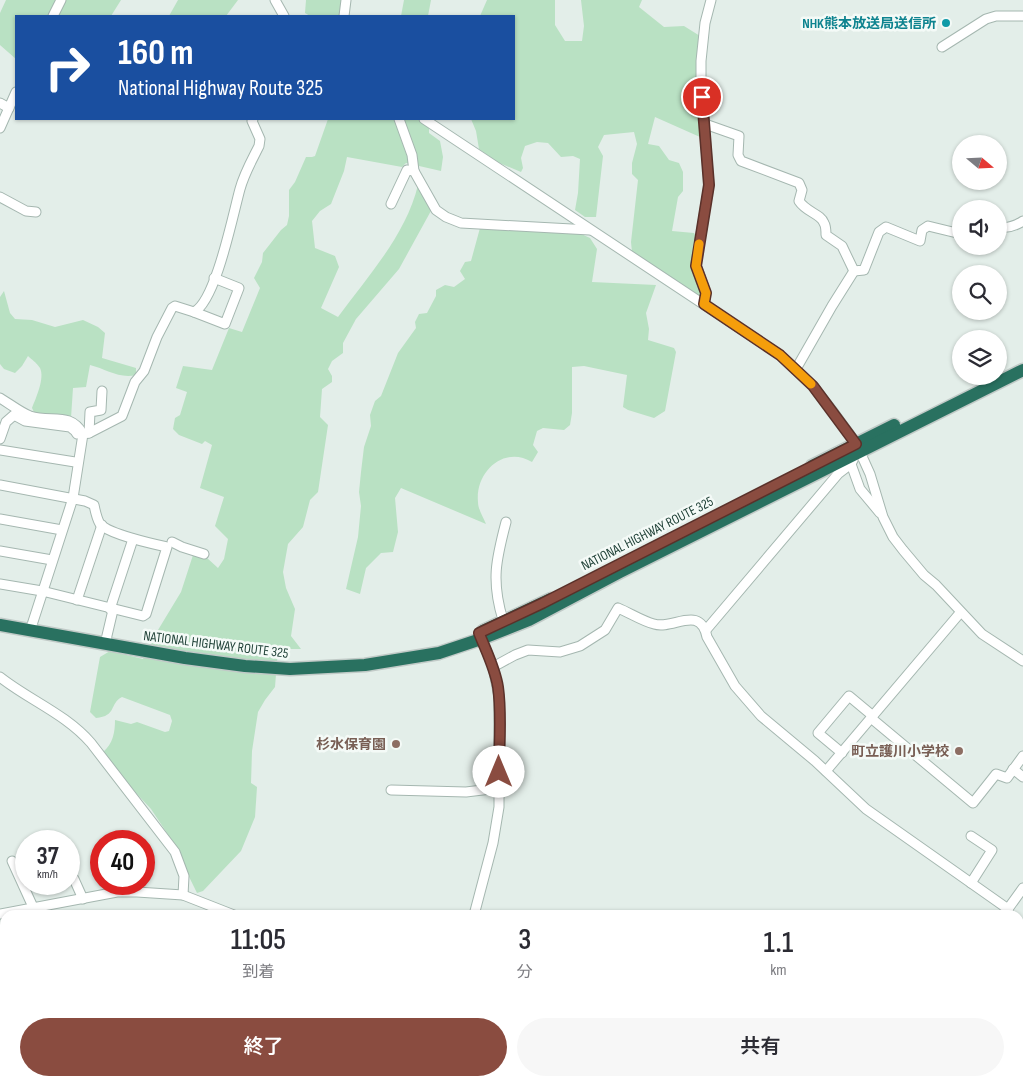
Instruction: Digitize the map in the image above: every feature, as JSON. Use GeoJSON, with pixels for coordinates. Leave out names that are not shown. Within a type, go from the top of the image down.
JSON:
{"type":"FeatureCollection","features":[{"type":"Feature","properties":{"kind":"highway"},"geometry":{"type":"LineString","coordinates":[[1007,370],[1023,362]]}},
{"type":"Feature","properties":{"kind":"highway","name":"NATIONAL HIGHWAY ROUTE 325"},"geometry":{"type":"LineString","coordinates":[[0,625],[30,628],[106,641],[185,658],[244,666],[290,669],[365,665],[439,653],[480,636],[529,620],[629,567],[1023,370]]}},
{"type":"Feature","properties":{"kind":"highway","name":"NATIONAL HIGHWAY ROUTE 325"},"geometry":{"type":"LineString","coordinates":[[480,636],[503,620],[543,603],[856,454],[979,385]]}},
{"type":"Feature","properties":{"kind":"highway","name":"NATIONAL HIGHWAY ROUTE 325"},"geometry":{"type":"LineString","coordinates":[[0,620],[30,628]]}},
{"type":"Feature","properties":{"kind":"street"},"geometry":{"type":"LineString","coordinates":[[53,15],[60,0]]}},
{"type":"Feature","properties":{"kind":"street"},"geometry":{"type":"LineString","coordinates":[[275,0],[283,15]]}},
{"type":"Feature","properties":{"kind":"street"},"geometry":{"type":"LineString","coordinates":[[344,15],[346,0]]}},
{"type":"Feature","properties":{"kind":"street"},"geometry":{"type":"LineString","coordinates":[[704,304],[706,293],[696,266],[709,185],[701,61],[705,22],[711,0]]}},
{"type":"Feature","properties":{"kind":"street"},"geometry":{"type":"LineString","coordinates":[[942,47],[986,19],[996,16],[1023,16]]}},
{"type":"Feature","properties":{"kind":"street"},"geometry":{"type":"LineString","coordinates":[[0,128],[15,94]]}},
{"type":"Feature","properties":{"kind":"street"},"geometry":{"type":"LineString","coordinates":[[0,103],[9,108]]}},
{"type":"Feature","properties":{"kind":"street"},"geometry":{"type":"LineString","coordinates":[[194,312],[204,304],[223,257],[240,188],[259,146],[260,139],[252,120]]}},
{"type":"Feature","properties":{"kind":"street"},"geometry":{"type":"LineString","coordinates":[[399,120],[412,155],[414,171],[436,210],[446,217],[461,223],[590,230]]}},
{"type":"Feature","properties":{"kind":"street"},"geometry":{"type":"LineString","coordinates":[[426,120],[780,355],[796,369],[813,386],[870,474],[883,517],[893,537],[903,550],[924,575],[936,585],[982,634],[1023,660]]}},
{"type":"Feature","properties":{"kind":"street"},"geometry":{"type":"LineString","coordinates":[[705,124],[739,136],[738,155],[741,161],[799,183],[802,190],[799,201],[803,208],[821,218],[824,222],[826,235],[842,246],[854,271]]}},
{"type":"Feature","properties":{"kind":"street"},"geometry":{"type":"LineString","coordinates":[[391,204],[407,170],[414,171]]}},
{"type":"Feature","properties":{"kind":"street"},"geometry":{"type":"LineString","coordinates":[[0,197],[26,211],[36,212]]}},
{"type":"Feature","properties":{"kind":"street"},"geometry":{"type":"LineString","coordinates":[[1007,228],[1023,220]]}},
{"type":"Feature","properties":{"kind":"street"},"geometry":{"type":"LineString","coordinates":[[854,271],[864,270],[879,232],[886,228],[920,241],[922,230],[928,226],[952,232]]}},
{"type":"Feature","properties":{"kind":"street"},"geometry":{"type":"LineString","coordinates":[[796,369],[854,271]]}},
{"type":"Feature","properties":{"kind":"street"},"geometry":{"type":"LineString","coordinates":[[86,434],[122,416],[135,382],[144,371],[157,337],[172,308],[175,306],[225,324],[239,288],[214,278]]}},
{"type":"Feature","properties":{"kind":"street"},"geometry":{"type":"LineString","coordinates":[[30,628],[73,498],[90,412],[101,410],[102,391]]}},
{"type":"Feature","properties":{"kind":"street"},"geometry":{"type":"LineString","coordinates":[[0,398],[31,416],[70,421],[86,434]]}},
{"type":"Feature","properties":{"kind":"street"},"geometry":{"type":"LineString","coordinates":[[0,439],[6,422],[14,415],[25,421],[70,428],[75,431],[78,437],[75,462],[77,472]]}},
{"type":"Feature","properties":{"kind":"street"},"geometry":{"type":"LineString","coordinates":[[0,450],[75,462]]}},
{"type":"Feature","properties":{"kind":"street"},"geometry":{"type":"LineString","coordinates":[[856,454],[860,489],[883,517]]}},
{"type":"Feature","properties":{"kind":"street"},"geometry":{"type":"LineString","coordinates":[[706,630],[856,454]]}},
{"type":"Feature","properties":{"kind":"street"},"geometry":{"type":"LineString","coordinates":[[0,485],[73,498],[94,505],[99,523],[102,526],[133,539],[172,542],[204,554]]}},
{"type":"Feature","properties":{"kind":"street"},"geometry":{"type":"LineString","coordinates":[[0,518],[62,530]]}},
{"type":"Feature","properties":{"kind":"street"},"geometry":{"type":"LineString","coordinates":[[503,620],[497,600],[496,560],[506,522]]}},
{"type":"Feature","properties":{"kind":"street"},"geometry":{"type":"LineString","coordinates":[[77,600],[102,526]]}},
{"type":"Feature","properties":{"kind":"street"},"geometry":{"type":"LineString","coordinates":[[106,641],[112,609],[133,539]]}},
{"type":"Feature","properties":{"kind":"street"},"geometry":{"type":"LineString","coordinates":[[0,584],[42,591],[143,616],[146,614],[172,542]]}},
{"type":"Feature","properties":{"kind":"street"},"geometry":{"type":"LineString","coordinates":[[0,551],[52,560]]}},
{"type":"Feature","properties":{"kind":"street"},"geometry":{"type":"LineString","coordinates":[[493,667],[528,650],[560,652],[580,646],[605,630],[618,608],[654,624],[665,626],[687,619],[694,620],[706,630],[707,637],[735,686],[761,716],[826,771],[866,809],[972,883],[1004,910]]}},
{"type":"Feature","properties":{"kind":"street"},"geometry":{"type":"LineString","coordinates":[[826,771],[960,612]]}},
{"type":"Feature","properties":{"kind":"street"},"geometry":{"type":"LineString","coordinates":[[475,910],[493,843],[498,816],[499,788],[500,708],[498,686],[493,667],[480,636]]}},
{"type":"Feature","properties":{"kind":"street"},"geometry":{"type":"LineString","coordinates":[[0,677],[56,713],[84,734],[175,852],[184,876],[183,895]]}},
{"type":"Feature","properties":{"kind":"street"},"geometry":{"type":"LineString","coordinates":[[842,753],[818,733],[849,696],[974,803],[996,774],[1007,778],[1023,756]]}},
{"type":"Feature","properties":{"kind":"street"},"geometry":{"type":"LineString","coordinates":[[1013,770],[1023,777]]}},
{"type":"Feature","properties":{"kind":"street"},"geometry":{"type":"LineString","coordinates":[[391,790],[466,792],[499,788]]}},
{"type":"Feature","properties":{"kind":"street"},"geometry":{"type":"LineString","coordinates":[[971,836],[992,850],[972,883]]}},
{"type":"Feature","properties":{"kind":"street"},"geometry":{"type":"LineString","coordinates":[[12,860],[33,907]]}},
{"type":"Feature","properties":{"kind":"street"},"geometry":{"type":"LineString","coordinates":[[1009,910],[1023,888]]}},
{"type":"Feature","properties":{"kind":"street"},"geometry":{"type":"LineString","coordinates":[[80,892],[83,899]]}},
{"type":"Feature","properties":{"kind":"street"},"geometry":{"type":"LineString","coordinates":[[9,910],[116,892],[137,892],[183,895],[221,910]]}},
{"type":"Feature","properties":{"kind":"green space"},"geometry":{"type":"Polygon","coordinates":[[[6,0],[121,0],[112,15],[15,15],[15,58],[0,45],[0,13],[6,0]]]}},
{"type":"Feature","properties":{"kind":"green space"},"geometry":{"type":"Polygon","coordinates":[[[178,0],[238,0],[227,15],[170,15],[178,0]]]}},
{"type":"Feature","properties":{"kind":"green space"},"geometry":{"type":"Polygon","coordinates":[[[306,0],[345,0],[342,15],[308,15],[305,13],[306,0]]]}},
{"type":"Feature","properties":{"kind":"green space"},"geometry":{"type":"Polygon","coordinates":[[[404,0],[431,0],[428,15],[401,15],[404,0]]]}},
{"type":"Feature","properties":{"kind":"green space"},"geometry":{"type":"Polygon","coordinates":[[[487,0],[555,0],[555,25],[565,41],[582,41],[584,26],[581,0],[642,0],[639,7],[664,27],[684,26],[700,36],[695,90],[700,137],[655,117],[648,144],[659,146],[669,160],[679,163],[683,172],[683,191],[678,197],[672,231],[694,233],[697,237],[700,297],[632,252],[631,242],[638,180],[632,174],[632,163],[637,144],[634,132],[604,135],[598,147],[603,156],[596,217],[585,217],[575,210],[580,159],[573,156],[561,157],[548,143],[537,142],[525,146],[521,158],[523,168],[521,172],[497,162],[479,149],[476,131],[471,120],[515,120],[515,15],[480,15],[487,0]]]}},
{"type":"Feature","properties":{"kind":"green space"},"geometry":{"type":"Polygon","coordinates":[[[328,120],[429,120],[429,133],[440,141],[443,157],[441,171],[406,163],[402,167],[347,157],[344,171],[331,204],[320,211],[312,221],[315,248],[335,256],[339,267],[321,308],[338,317],[395,238],[405,221],[418,185],[432,209],[399,269],[356,319],[343,343],[343,353],[332,361],[328,369],[332,376],[332,382],[322,389],[320,417],[328,425],[318,492],[310,500],[303,527],[288,544],[283,572],[286,588],[295,609],[291,636],[301,649],[278,649],[275,687],[258,712],[252,751],[251,783],[257,787],[255,817],[241,851],[203,891],[197,893],[169,836],[151,809],[103,752],[113,738],[115,720],[131,724],[137,722],[165,732],[169,731],[172,721],[170,715],[122,697],[115,703],[110,712],[103,717],[96,718],[90,712],[100,657],[110,651],[143,659],[181,592],[194,552],[206,557],[218,568],[224,559],[228,539],[215,526],[224,497],[200,488],[212,445],[205,441],[202,444],[179,435],[173,429],[175,418],[180,415],[187,392],[176,388],[183,366],[212,370],[229,328],[242,332],[260,288],[254,278],[262,262],[263,253],[287,225],[289,190],[295,182],[306,157],[315,156],[328,120]]]}},
{"type":"Feature","properties":{"kind":"green space"},"geometry":{"type":"Polygon","coordinates":[[[480,228],[577,232],[590,238],[597,249],[592,282],[656,285],[646,313],[649,329],[648,340],[674,348],[676,352],[665,411],[654,418],[623,407],[627,375],[584,366],[572,367],[572,413],[570,425],[564,430],[543,428],[537,431],[533,445],[538,452],[532,462],[522,458],[511,457],[493,464],[486,472],[478,491],[478,502],[486,524],[401,488],[395,498],[398,532],[393,552],[381,553],[366,568],[360,594],[346,589],[358,537],[361,506],[359,492],[364,447],[371,426],[370,415],[375,401],[381,396],[398,353],[416,328],[415,322],[419,314],[427,313],[436,296],[436,290],[445,285],[454,287],[465,279],[460,271],[465,262],[471,261],[480,228]]]}},
{"type":"Feature","properties":{"kind":"green space"},"geometry":{"type":"Polygon","coordinates":[[[4,291],[10,313],[15,319],[32,320],[55,327],[83,320],[98,327],[105,333],[102,358],[136,368],[136,375],[118,375],[90,365],[86,387],[73,388],[71,418],[35,414],[32,408],[41,377],[39,366],[28,356],[15,373],[4,369],[0,364],[0,297],[4,291]]]}},
{"type":"Feature","properties":{"kind":"slow traffic"},"geometry":{"type":"LineString","coordinates":[[699,244],[696,266],[706,293],[704,304],[780,355],[811,384]]}},
{"type":"Feature","properties":{"kind":"place","name":"NHK熊本放送局送信所"},"geometry":{"type":"Point","coordinates":[946,23]}},
{"type":"Feature","properties":{"kind":"place","name":"杉水保育園"},"geometry":{"type":"Point","coordinates":[396,744]}},
{"type":"Feature","properties":{"kind":"place","name":"町立護川小学校"},"geometry":{"type":"Point","coordinates":[959,751]}},
{"type":"Feature","properties":{"kind":"route"},"geometry":{"type":"LineString","coordinates":[[499,772],[500,708],[498,686],[493,667],[479,633],[503,620],[543,603],[856,444],[813,386],[780,355],[704,304],[706,293],[696,266],[709,185],[702,97]]}}]}
